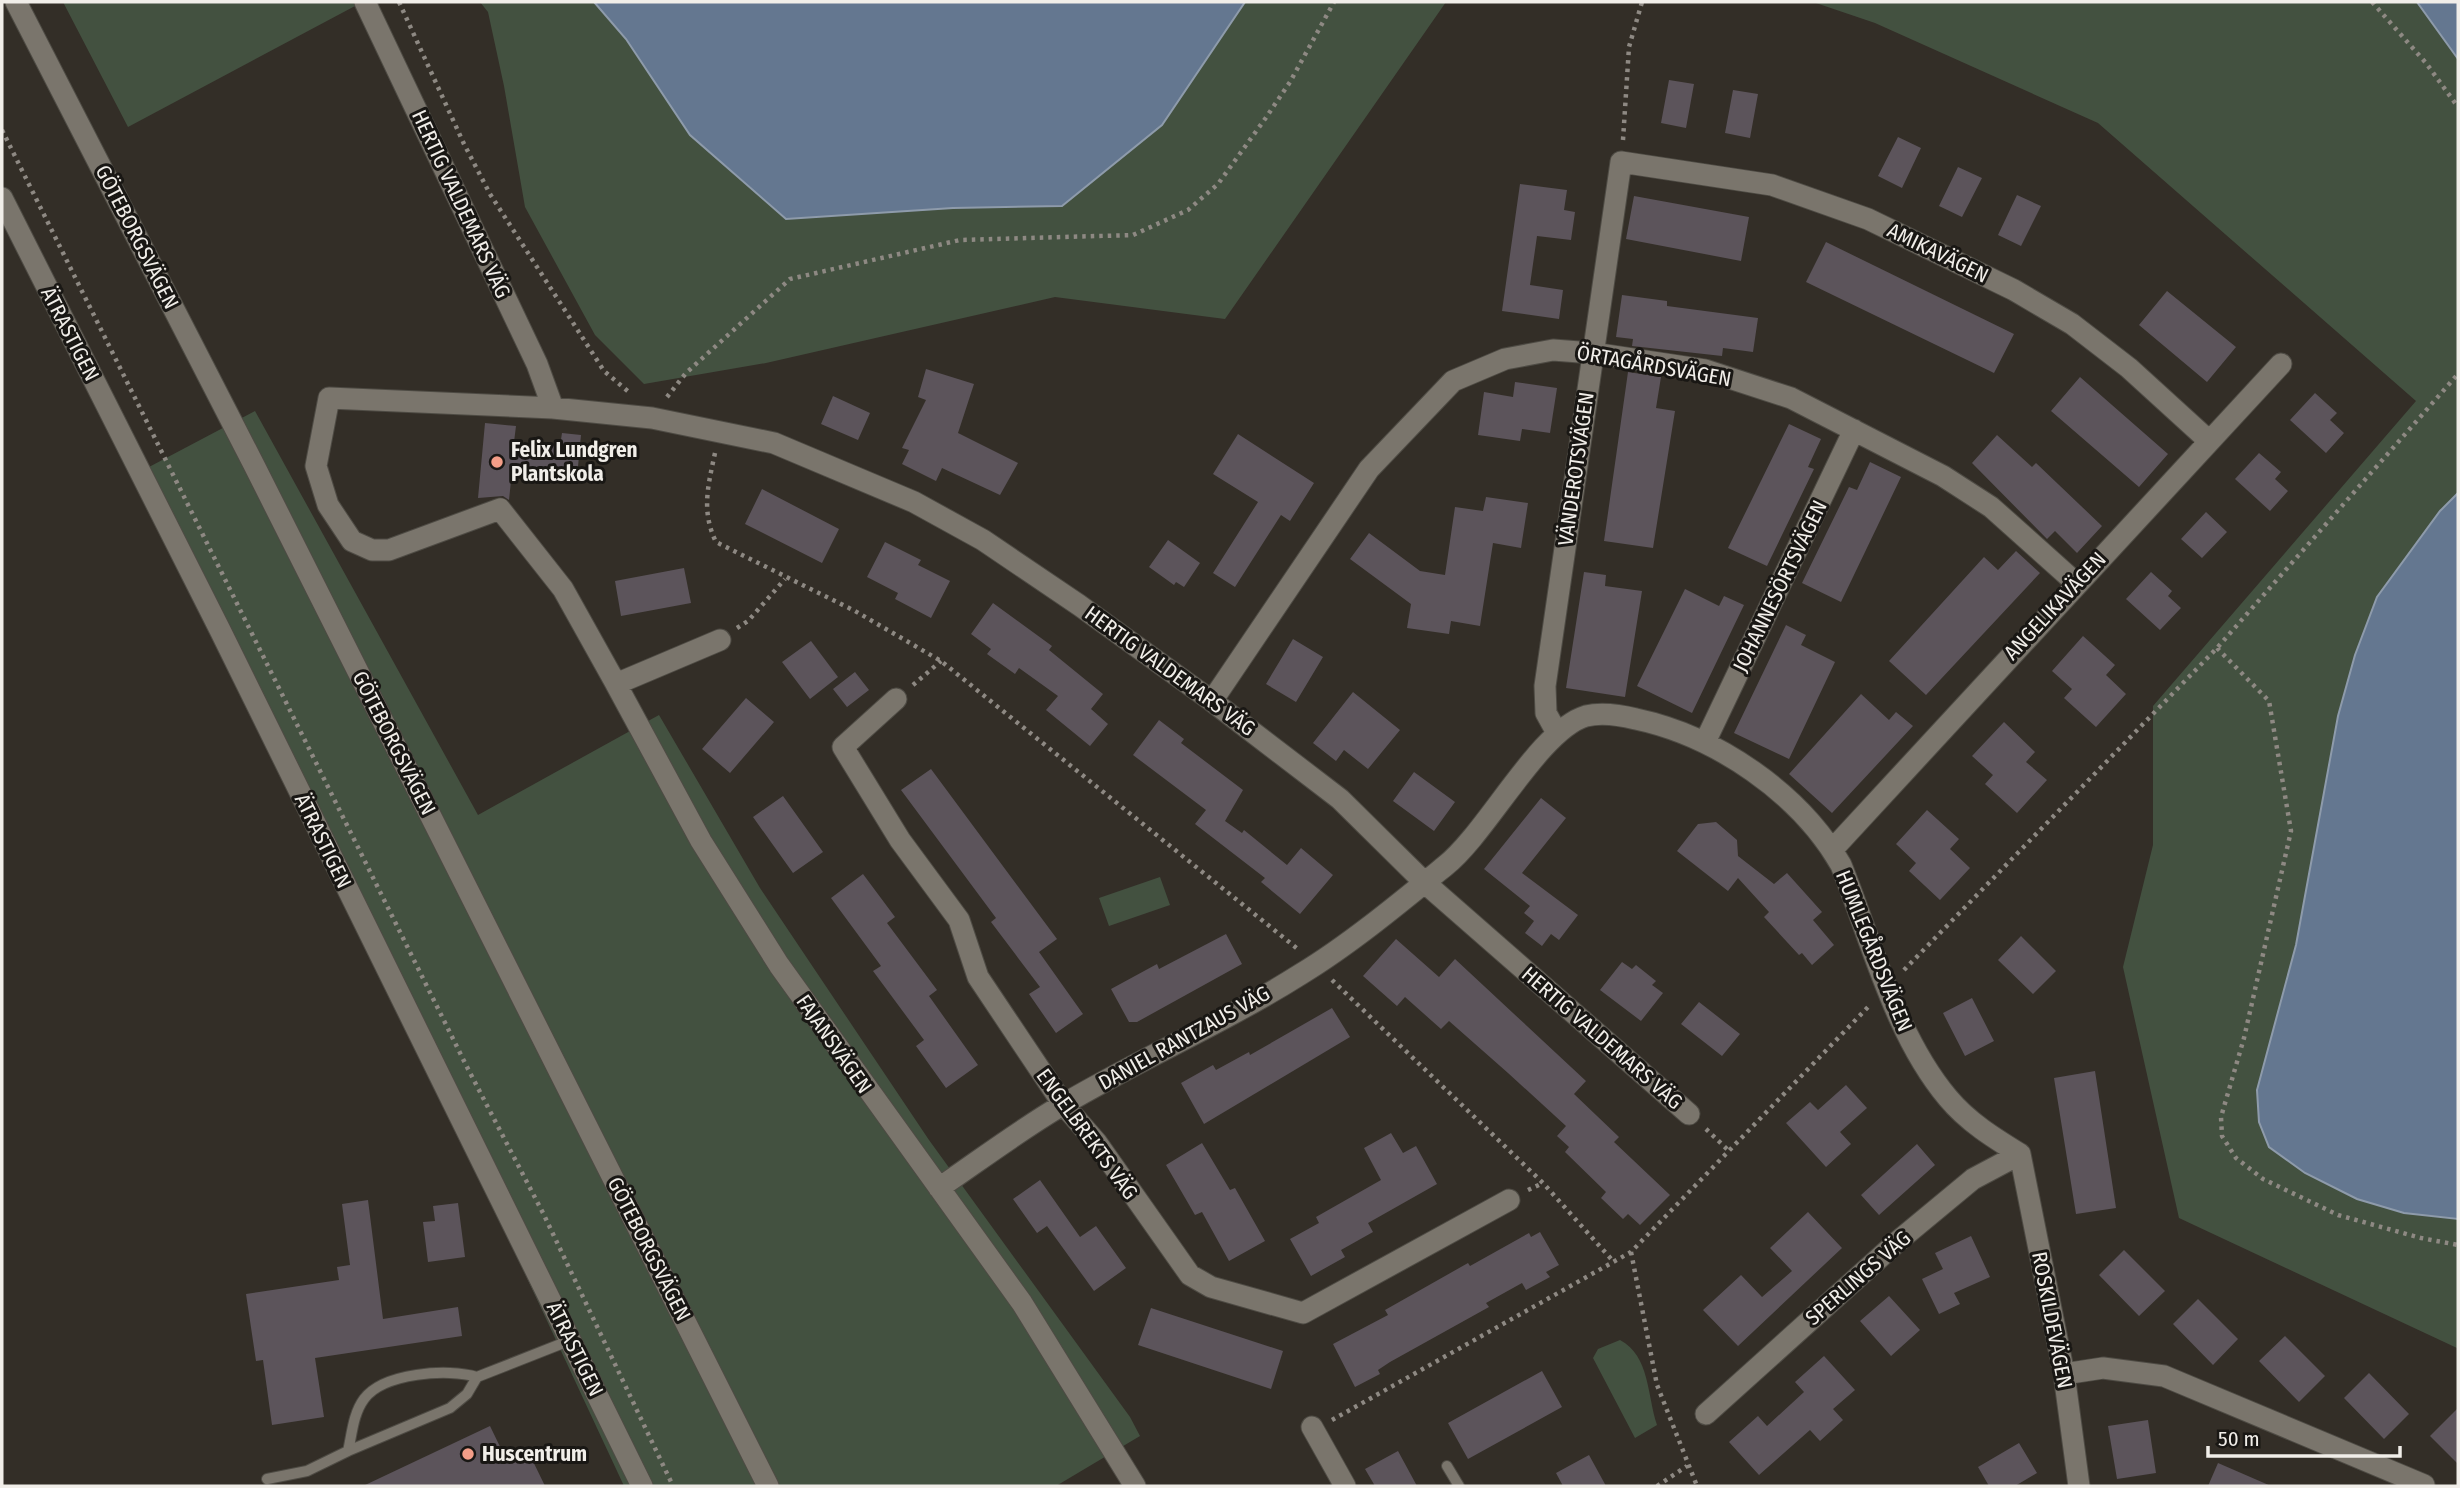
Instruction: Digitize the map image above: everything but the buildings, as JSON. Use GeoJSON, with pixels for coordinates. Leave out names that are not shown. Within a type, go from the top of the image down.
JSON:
{"type":"FeatureCollection","features":[{"type":"Feature","properties":{"kind":"street","name":"GÖTEBORGSVÄGEN"},"geometry":{"type":"LineString","coordinates":[[16,2],[261,478],[768,1486]]}},
{"type":"Feature","properties":{"kind":"street","name":"HERTIG VALDEMARS VÄG"},"geometry":{"type":"LineString","coordinates":[[365,2],[531,352],[553,408]]}},
{"type":"Feature","properties":{"kind":"street","name":"VÄNDEROTSVÄGEN"},"geometry":{"type":"LineString","coordinates":[[1556,733],[1546,713],[1545,686],[1621,162]]}},
{"type":"Feature","properties":{"kind":"street","name":"AMIKAVÄGEN"},"geometry":{"type":"LineString","coordinates":[[1621,162],[1772,186],[1868,219],[2014,290],[2072,324],[2129,368],[2208,440]]}},
{"type":"Feature","properties":{"kind":"street","name":"ÄTRASTIGEN"},"geometry":{"type":"LineString","coordinates":[[2,198],[214,617],[642,1486]]}},
{"type":"Feature","properties":{"kind":"street","name":"ÖRTAGÅRDSVÄGEN"},"geometry":{"type":"LineString","coordinates":[[1212,701],[1369,470],[1453,381],[1506,359],[1553,350],[1592,353],[1705,370],[1791,398],[1943,476],[1991,508],[2076,583]]}},
{"type":"Feature","properties":{"kind":"street","name":"ANGELIKAVÄGEN"},"geometry":{"type":"LineString","coordinates":[[1832,850],[2281,364]]}},
{"type":"Feature","properties":{"kind":"street","name":"HERTIG VALDEMARS VÄG"},"geometry":{"type":"LineString","coordinates":[[329,398],[553,408],[652,418],[774,443],[914,502],[983,540],[1212,701],[1340,799],[1424,882],[1689,1114]]}},
{"type":"Feature","properties":{"kind":"street","name":"FAJANSVÄGEN"},"geometry":{"type":"LineString","coordinates":[[329,398],[316,467],[328,505],[352,541],[372,550],[389,550],[500,509],[563,589],[701,841],[779,965],[1022,1303],[1135,1486]]}},
{"type":"Feature","properties":{"kind":"street","name":"JOHANNESÖRTSVÄGEN"},"geometry":{"type":"LineString","coordinates":[[1705,742],[1854,430]]}},
{"type":"Feature","properties":{"kind":"street"},"geometry":{"type":"LineString","coordinates":[[615,684],[720,640]]}},
{"type":"Feature","properties":{"kind":"street","name":"ENGELBREKTS VÄG"},"geometry":{"type":"LineString","coordinates":[[896,699],[843,747],[900,840],[959,920],[978,977],[1063,1104],[1097,1143],[1190,1275],[1211,1287],[1303,1313],[1509,1199]]}},
{"type":"Feature","properties":{"kind":"street","name":"HUMLEGÅRDSVÄGEN"},"geometry":{"type":"LineString","coordinates":[[1424,882],[1448,864],[1556,733],[1586,716],[1615,714],[1658,723],[1705,742],[1755,774],[1784,798],[1832,850],[1888,986],[1902,1028],[1925,1067],[1949,1100],[1985,1132],[2020,1154]]}},
{"type":"Feature","properties":{"kind":"street","name":"DANIEL RANTZAUS VÄG"},"geometry":{"type":"LineString","coordinates":[[939,1188],[1063,1104],[1316,964],[1424,882]]}},
{"type":"Feature","properties":{"kind":"street","name":"ROSKILDEVÄGEN"},"geometry":{"type":"LineString","coordinates":[[2020,1154],[2064,1374],[2080,1486]]}},
{"type":"Feature","properties":{"kind":"street","name":"SPERLINGS VÄG"},"geometry":{"type":"LineString","coordinates":[[1706,1414],[1897,1242],[1964,1187],[2020,1154]]}},
{"type":"Feature","properties":{"kind":"street"},"geometry":{"type":"LineString","coordinates":[[2064,1374],[2103,1368],[2164,1376],[2424,1485]]}},
{"type":"Feature","properties":{"kind":"street"},"geometry":{"type":"LineString","coordinates":[[1312,1427],[1345,1486]]}},
{"type":"Feature","properties":{"kind":"lane"},"geometry":{"type":"LineString","coordinates":[[267,1479],[307,1471],[450,1408],[467,1394],[477,1377],[570,1340]]}},
{"type":"Feature","properties":{"kind":"lane"},"geometry":{"type":"LineString","coordinates":[[348,1451],[356,1415],[375,1386],[404,1378],[457,1371],[477,1377]]}},
{"type":"Feature","properties":{"kind":"lane"},"geometry":{"type":"LineString","coordinates":[[1447,1466],[1459,1486]]}},
{"type":"Feature","properties":{"kind":"path"},"geometry":{"type":"LineString","coordinates":[[399,2],[490,194],[604,371],[620,382],[652,418],[685,373],[790,279],[922,247],[972,238],[1133,235],[1188,210],[1217,184],[1265,119],[1290,82],[1334,2]]}},
{"type":"Feature","properties":{"kind":"path"},"geometry":{"type":"LineString","coordinates":[[1621,162],[1629,47],[1642,2]]}},
{"type":"Feature","properties":{"kind":"path"},"geometry":{"type":"LineString","coordinates":[[2372,2],[2426,63],[2458,107]]}},
{"type":"Feature","properties":{"kind":"path"},"geometry":{"type":"LineString","coordinates":[[2,130],[467,1067],[544,1213],[673,1486]]}},
{"type":"Feature","properties":{"kind":"path"},"geometry":{"type":"LineString","coordinates":[[1312,1427],[1326,1423],[1631,1252],[2217,648],[2458,374]]}},
{"type":"Feature","properties":{"kind":"path"},"geometry":{"type":"LineString","coordinates":[[720,432],[708,486],[708,524],[716,542],[785,579],[855,611],[941,661],[1316,964],[1543,1183],[1613,1261]]}},
{"type":"Feature","properties":{"kind":"path"},"geometry":{"type":"LineString","coordinates":[[720,640],[748,621],[785,579]]}},
{"type":"Feature","properties":{"kind":"path"},"geometry":{"type":"LineString","coordinates":[[2217,648],[2269,701],[2291,831],[2244,1038],[2221,1117],[2222,1136],[2236,1158],[2263,1179],[2338,1215],[2421,1238],[2458,1245]]}},
{"type":"Feature","properties":{"kind":"path"},"geometry":{"type":"LineString","coordinates":[[896,699],[941,661]]}},
{"type":"Feature","properties":{"kind":"path"},"geometry":{"type":"LineString","coordinates":[[1689,1114],[1728,1150]]}},
{"type":"Feature","properties":{"kind":"path"},"geometry":{"type":"LineString","coordinates":[[1631,1252],[1657,1385],[1697,1486]]}},
{"type":"Feature","properties":{"kind":"path"},"geometry":{"type":"LineString","coordinates":[[1657,1486],[1687,1466]]}},
{"type":"Feature","properties":{"kind":"green space"},"geometry":{"type":"Polygon","coordinates":[[[63,2],[354,2],[355,6],[128,127],[63,2]]]}},
{"type":"Feature","properties":{"kind":"green space"},"geometry":{"type":"Polygon","coordinates":[[[480,2],[594,2],[626,39],[953,208],[1062,206],[1162,125],[1245,2],[1446,2],[1225,319],[1055,297],[766,363],[644,384],[595,335],[525,207],[488,12],[480,2]]]}},
{"type":"Feature","properties":{"kind":"green space"},"geometry":{"type":"Polygon","coordinates":[[[1813,2],[2417,2],[2458,59],[2458,493],[2440,511],[2377,597],[2355,655],[2338,716],[2296,945],[2305,1173],[2379,1204],[2415,1213],[2458,1219],[2457,1348],[2179,1218],[2123,967],[2153,845],[2153,706],[2416,401],[2098,123],[1875,23],[1813,2]]]}},
{"type":"Feature","properties":{"kind":"green space"},"geometry":{"type":"Polygon","coordinates":[[[255,411],[478,815],[659,715],[760,888],[929,1140],[1130,1417],[1140,1436],[1056,1486],[624,1486],[149,467],[255,411]]]}},
{"type":"Feature","properties":{"kind":"green space"},"geometry":{"type":"Polygon","coordinates":[[[1160,877],[1170,905],[1109,926],[1099,898],[1160,877]]]}},
{"type":"Feature","properties":{"kind":"green space"},"geometry":{"type":"Polygon","coordinates":[[[1620,1340],[1630,1347],[1642,1366],[1657,1425],[1635,1438],[1593,1358],[1598,1349],[1620,1340]]]}},
{"type":"Feature","properties":{"kind":"water"},"geometry":{"type":"Polygon","coordinates":[[[594,2],[1245,2],[1162,125],[1062,206],[953,208],[786,219],[690,135],[626,39],[594,2]]]}},
{"type":"Feature","properties":{"kind":"water"},"geometry":{"type":"Polygon","coordinates":[[[2417,2],[2458,2],[2458,59],[2417,2]]]}},
{"type":"Feature","properties":{"kind":"water"},"geometry":{"type":"Polygon","coordinates":[[[2458,493],[2458,1219],[2404,1213],[2357,1199],[2305,1173],[2269,1147],[2259,1122],[2257,1090],[2296,945],[2338,716],[2355,655],[2377,597],[2440,511],[2458,493]]]}},
{"type":"Feature","properties":{"kind":"place","name":"Felix Lundgren Plantskola"},"geometry":{"type":"Point","coordinates":[497,462]}},
{"type":"Feature","properties":{"kind":"place","name":"Huscentrum"},"geometry":{"type":"Point","coordinates":[468,1454]}}]}
